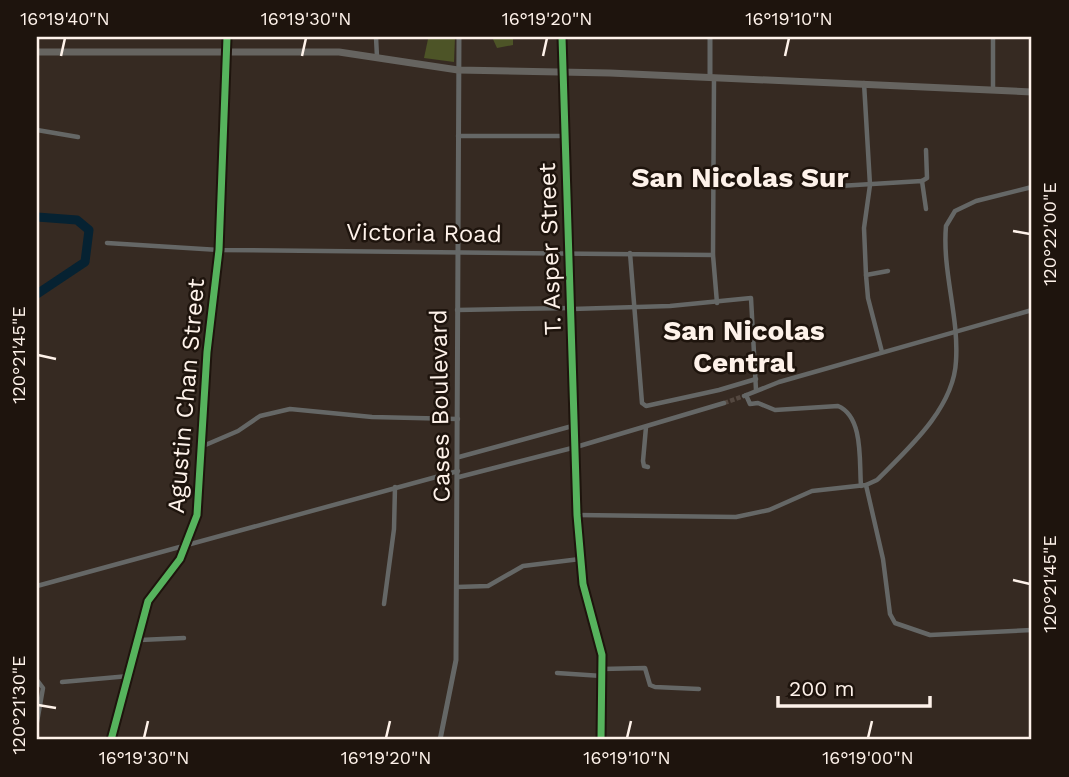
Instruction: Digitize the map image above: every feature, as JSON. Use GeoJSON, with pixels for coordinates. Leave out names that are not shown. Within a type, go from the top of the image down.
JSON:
{"type":"FeatureCollection","features":[{"type":"Feature","properties":{"kind":"highway"},"geometry":{"type":"LineString","coordinates":[[37,51],[226,54],[339,52],[458,70],[712,77],[1032,92]]}},
{"type":"Feature","properties":{"kind":"street","name":"Agustin Chan Street"},"geometry":{"type":"LineString","coordinates":[[111,740],[140,640],[148,601],[180,559],[197,515],[207,352],[219,250],[227,37]]}},
{"type":"Feature","properties":{"kind":"street"},"geometry":{"type":"LineString","coordinates":[[376,37],[377,57]]}},
{"type":"Feature","properties":{"kind":"street","name":"Cases Boulevard"},"geometry":{"type":"LineString","coordinates":[[440,740],[456,660],[459,474],[456,252],[459,37]]}},
{"type":"Feature","properties":{"kind":"street","name":"T. Asper Street"},"geometry":{"type":"LineString","coordinates":[[562,37],[577,514],[580,559],[602,669],[601,740]]}},
{"type":"Feature","properties":{"kind":"street"},"geometry":{"type":"LineString","coordinates":[[710,37],[716,303]]}},
{"type":"Feature","properties":{"kind":"street"},"geometry":{"type":"LineString","coordinates":[[993,37],[993,89]]}},
{"type":"Feature","properties":{"kind":"street"},"geometry":{"type":"LineString","coordinates":[[864,83],[870,186],[864,229],[866,275],[872,317],[882,352]]}},
{"type":"Feature","properties":{"kind":"street"},"geometry":{"type":"LineString","coordinates":[[37,130],[78,137]]}},
{"type":"Feature","properties":{"kind":"street"},"geometry":{"type":"LineString","coordinates":[[457,136],[566,136]]}},
{"type":"Feature","properties":{"kind":"street"},"geometry":{"type":"LineString","coordinates":[[839,186],[922,181],[927,178],[926,150]]}},
{"type":"Feature","properties":{"kind":"street"},"geometry":{"type":"LineString","coordinates":[[922,181],[926,209]]}},
{"type":"Feature","properties":{"kind":"street"},"geometry":{"type":"LineString","coordinates":[[577,514],[736,517],[769,510],[812,491],[864,486],[886,471],[936,413],[955,371],[946,226],[956,211],[976,201],[1032,187]]}},
{"type":"Feature","properties":{"kind":"street","name":"Victoria Road"},"geometry":{"type":"LineString","coordinates":[[107,243],[219,250],[713,255]]}},
{"type":"Feature","properties":{"kind":"street"},"geometry":{"type":"LineString","coordinates":[[630,253],[641,396],[646,406],[755,379]]}},
{"type":"Feature","properties":{"kind":"street"},"geometry":{"type":"LineString","coordinates":[[866,275],[888,271]]}},
{"type":"Feature","properties":{"kind":"street"},"geometry":{"type":"LineString","coordinates":[[456,310],[633,308],[751,298],[756,390]]}},
{"type":"Feature","properties":{"kind":"street"},"geometry":{"type":"LineString","coordinates":[[1032,310],[882,352],[745,395],[750,404],[758,403],[775,410],[838,406],[846,410],[855,426],[864,486],[883,559],[890,614],[895,623],[930,635],[1032,631]]}},
{"type":"Feature","properties":{"kind":"street"},"geometry":{"type":"LineString","coordinates":[[37,586],[395,487],[576,447],[724,402]]}},
{"type":"Feature","properties":{"kind":"street"},"geometry":{"type":"LineString","coordinates":[[203,446],[238,431],[260,416],[290,409],[373,417],[458,419]]}},
{"type":"Feature","properties":{"kind":"street"},"geometry":{"type":"LineString","coordinates":[[459,457],[576,425]]}},
{"type":"Feature","properties":{"kind":"street"},"geometry":{"type":"LineString","coordinates":[[646,427],[643,461],[644,466],[648,467]]}},
{"type":"Feature","properties":{"kind":"street"},"geometry":{"type":"LineString","coordinates":[[384,604],[394,529],[395,487]]}},
{"type":"Feature","properties":{"kind":"street"},"geometry":{"type":"LineString","coordinates":[[457,587],[488,586],[523,566],[580,559]]}},
{"type":"Feature","properties":{"kind":"street"},"geometry":{"type":"LineString","coordinates":[[140,640],[184,638]]}},
{"type":"Feature","properties":{"kind":"street"},"geometry":{"type":"LineString","coordinates":[[602,669],[645,668],[650,685],[655,687],[699,689]]}},
{"type":"Feature","properties":{"kind":"street"},"geometry":{"type":"LineString","coordinates":[[557,673],[602,676]]}},
{"type":"Feature","properties":{"kind":"street"},"geometry":{"type":"LineString","coordinates":[[62,682],[129,676]]}},
{"type":"Feature","properties":{"kind":"street"},"geometry":{"type":"LineString","coordinates":[[37,680],[43,688],[37,722]]}},
{"type":"Feature","properties":{"kind":"green space"},"geometry":{"type":"Polygon","coordinates":[[[455,37],[454,62],[424,58],[428,39],[455,37]]]}},
{"type":"Feature","properties":{"kind":"green space"},"geometry":{"type":"Polygon","coordinates":[[[492,37],[513,37],[513,45],[497,48],[492,37]]]}},
{"type":"Feature","properties":{"kind":"waterway"},"geometry":{"type":"LineString","coordinates":[[37,217],[77,220],[89,230],[85,262],[37,294]]}},
{"type":"Feature","properties":{"kind":"tunnel"},"geometry":{"type":"LineString","coordinates":[[724,403],[744,396]]}},
{"type":"Feature","properties":{"kind":"cycle path"},"geometry":{"type":"LineString","coordinates":[[111,740],[148,601],[180,559],[197,515],[207,352],[219,250],[227,37]]}},
{"type":"Feature","properties":{"kind":"cycle path"},"geometry":{"type":"LineString","coordinates":[[562,37],[577,515],[583,584],[602,655],[601,740]]}},
{"type":"Feature","properties":{"kind":"district","name":"San Nicolas Sur"},"geometry":{"type":"Point","coordinates":[740,177]}},
{"type":"Feature","properties":{"kind":"district","name":"San Nicolas Central"},"geometry":{"type":"Point","coordinates":[744,346]}}]}
